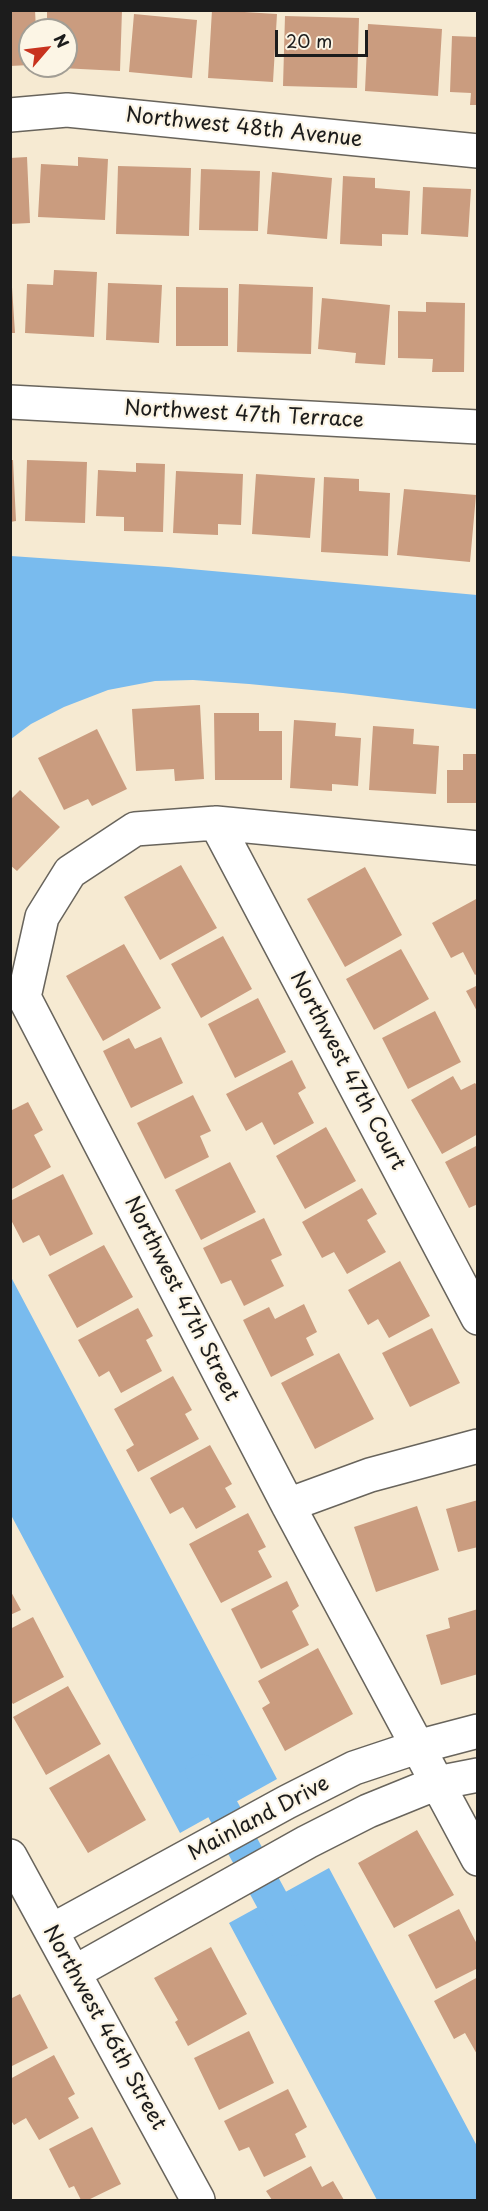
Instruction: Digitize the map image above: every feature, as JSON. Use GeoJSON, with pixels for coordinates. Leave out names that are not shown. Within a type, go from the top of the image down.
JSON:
{"type":"FeatureCollection","features":[{"type":"Feature","properties":{"kind":"street","name":"Northwest 48th Avenue"},"geometry":{"type":"LineString","coordinates":[[10,115],[67,110],[477,152]]}},
{"type":"Feature","properties":{"kind":"street","name":"Northwest 47th Terrace"},"geometry":{"type":"LineString","coordinates":[[10,402],[477,427]]}},
{"type":"Feature","properties":{"kind":"street","name":"Northwest 47th Street"},"geometry":{"type":"LineString","coordinates":[[477,848],[216,824],[135,829],[70,872],[42,917],[24,997],[288,1505],[477,1859]]}},
{"type":"Feature","properties":{"kind":"street","name":"Northwest 47th Court"},"geometry":{"type":"LineString","coordinates":[[216,824],[477,1318]]}},
{"type":"Feature","properties":{"kind":"street"},"geometry":{"type":"LineString","coordinates":[[288,1505],[370,1475],[477,1446]]}},
{"type":"Feature","properties":{"kind":"street","name":"Mainland Drive"},"geometry":{"type":"LineString","coordinates":[[51,1931],[354,1768],[417,1747],[477,1731]]}},
{"type":"Feature","properties":{"kind":"street","name":"Mainland Drive"},"geometry":{"type":"LineString","coordinates":[[75,1972],[307,1842],[368,1811],[437,1783],[477,1775]]}},
{"type":"Feature","properties":{"kind":"street","name":"Northwest 46th Street"},"geometry":{"type":"LineString","coordinates":[[10,1856],[198,2200]]}},
{"type":"Feature","properties":{"kind":"water"},"geometry":{"type":"Polygon","coordinates":[[[11,556],[168,567],[477,595],[477,709],[249,684],[193,680],[155,681],[108,690],[64,707],[31,724],[11,739],[11,556]]]}},
{"type":"Feature","properties":{"kind":"water"},"geometry":{"type":"Polygon","coordinates":[[[11,1277],[277,1779],[180,1833],[11,1515],[11,1277]]]}},
{"type":"Feature","properties":{"kind":"water"},"geometry":{"type":"Polygon","coordinates":[[[329,1868],[477,2146],[477,2200],[377,2200],[229,1923],[329,1868]]]}},
{"type":"Feature","properties":{"kind":"building"},"geometry":{"type":"Polygon","coordinates":[[[10,10],[35,10],[35,18],[18,18],[18,66],[10,66],[10,10]]]}},
{"type":"Feature","properties":{"kind":"building"},"geometry":{"type":"Polygon","coordinates":[[[47,10],[122,10],[120,71],[78,69],[78,18],[47,18],[47,10]]]}},
{"type":"Feature","properties":{"kind":"building"},"geometry":{"type":"Polygon","coordinates":[[[212,10],[277,14],[273,82],[208,78],[212,10]]]}},
{"type":"Feature","properties":{"kind":"building"},"geometry":{"type":"Polygon","coordinates":[[[134,14],[197,20],[192,78],[129,72],[134,14]]]}},
{"type":"Feature","properties":{"kind":"building"},"geometry":{"type":"Polygon","coordinates":[[[285,16],[359,18],[357,88],[283,86],[285,16]]]}},
{"type":"Feature","properties":{"kind":"building"},"geometry":{"type":"Polygon","coordinates":[[[368,24],[442,29],[438,96],[365,91],[368,24]]]}},
{"type":"Feature","properties":{"kind":"building"},"geometry":{"type":"Polygon","coordinates":[[[452,36],[478,37],[478,105],[470,105],[471,93],[450,92],[452,36]]]}},
{"type":"Feature","properties":{"kind":"building"},"geometry":{"type":"Polygon","coordinates":[[[27,157],[30,223],[10,224],[10,158],[27,157]]]}},
{"type":"Feature","properties":{"kind":"building"},"geometry":{"type":"Polygon","coordinates":[[[78,157],[108,159],[105,220],[38,217],[41,164],[78,166],[78,157]]]}},
{"type":"Feature","properties":{"kind":"building"},"geometry":{"type":"Polygon","coordinates":[[[118,166],[191,168],[189,236],[116,234],[118,166]]]}},
{"type":"Feature","properties":{"kind":"building"},"geometry":{"type":"Polygon","coordinates":[[[201,169],[260,171],[258,231],[199,230],[201,169]]]}},
{"type":"Feature","properties":{"kind":"building"},"geometry":{"type":"Polygon","coordinates":[[[272,172],[332,178],[327,239],[267,234],[272,172]]]}},
{"type":"Feature","properties":{"kind":"building"},"geometry":{"type":"Polygon","coordinates":[[[343,176],[375,178],[375,188],[410,191],[408,235],[382,234],[382,246],[340,244],[343,176]]]}},
{"type":"Feature","properties":{"kind":"building"},"geometry":{"type":"Polygon","coordinates":[[[423,187],[471,189],[468,237],[421,234],[423,187]]]}},
{"type":"Feature","properties":{"kind":"building"},"geometry":{"type":"Polygon","coordinates":[[[54,270],[97,272],[94,337],[25,333],[27,284],[53,285],[54,270]]]}},
{"type":"Feature","properties":{"kind":"building"},"geometry":{"type":"Polygon","coordinates":[[[108,283],[162,285],[159,343],[106,340],[108,283]]]}},
{"type":"Feature","properties":{"kind":"building"},"geometry":{"type":"Polygon","coordinates":[[[239,284],[313,287],[311,354],[237,352],[239,284]]]}},
{"type":"Feature","properties":{"kind":"building"},"geometry":{"type":"Polygon","coordinates":[[[10,287],[12,287],[15,333],[10,333],[10,287]]]}},
{"type":"Feature","properties":{"kind":"building"},"geometry":{"type":"Polygon","coordinates":[[[176,287],[228,288],[228,346],[176,346],[176,287]]]}},
{"type":"Feature","properties":{"kind":"building"},"geometry":{"type":"Polygon","coordinates":[[[322,298],[390,305],[385,365],[355,363],[356,353],[318,349],[322,298]]]}},
{"type":"Feature","properties":{"kind":"building"},"geometry":{"type":"Polygon","coordinates":[[[426,302],[465,303],[464,372],[432,372],[433,359],[398,358],[398,311],[426,312],[426,302]]]}},
{"type":"Feature","properties":{"kind":"building"},"geometry":{"type":"Polygon","coordinates":[[[10,460],[13,460],[16,521],[10,522],[10,460]]]}},
{"type":"Feature","properties":{"kind":"building"},"geometry":{"type":"Polygon","coordinates":[[[27,460],[87,462],[85,523],[25,521],[27,460]]]}},
{"type":"Feature","properties":{"kind":"building"},"geometry":{"type":"Polygon","coordinates":[[[136,463],[165,464],[163,532],[124,531],[124,517],[96,516],[98,470],[136,472],[136,463]]]}},
{"type":"Feature","properties":{"kind":"building"},"geometry":{"type":"Polygon","coordinates":[[[176,471],[243,474],[241,525],[218,524],[218,535],[173,533],[176,471]]]}},
{"type":"Feature","properties":{"kind":"building"},"geometry":{"type":"Polygon","coordinates":[[[256,474],[315,478],[310,538],[252,534],[256,474]]]}},
{"type":"Feature","properties":{"kind":"building"},"geometry":{"type":"Polygon","coordinates":[[[324,477],[359,479],[359,491],[390,493],[388,556],[321,552],[324,477]]]}},
{"type":"Feature","properties":{"kind":"building"},"geometry":{"type":"Polygon","coordinates":[[[404,489],[476,495],[470,562],[397,555],[404,489]]]}},
{"type":"Feature","properties":{"kind":"building"},"geometry":{"type":"Polygon","coordinates":[[[200,705],[204,779],[175,781],[174,769],[136,771],[132,709],[200,705]]]}},
{"type":"Feature","properties":{"kind":"building"},"geometry":{"type":"Polygon","coordinates":[[[214,713],[259,713],[259,731],[282,731],[282,780],[215,780],[214,713]]]}},
{"type":"Feature","properties":{"kind":"building"},"geometry":{"type":"Polygon","coordinates":[[[294,720],[336,723],[335,736],[361,738],[358,786],[332,784],[332,791],[290,788],[294,720]]]}},
{"type":"Feature","properties":{"kind":"building"},"geometry":{"type":"Polygon","coordinates":[[[373,726],[414,729],[413,744],[439,746],[436,794],[369,790],[373,726]]]}},
{"type":"Feature","properties":{"kind":"building"},"geometry":{"type":"Polygon","coordinates":[[[97,729],[127,789],[92,806],[88,799],[64,810],[38,758],[97,729]]]}},
{"type":"Feature","properties":{"kind":"building"},"geometry":{"type":"Polygon","coordinates":[[[463,754],[478,754],[478,803],[447,803],[447,770],[463,770],[463,754]]]}},
{"type":"Feature","properties":{"kind":"building"},"geometry":{"type":"Polygon","coordinates":[[[20,790],[60,827],[17,871],[10,865],[10,800],[20,790]]]}},
{"type":"Feature","properties":{"kind":"building"},"geometry":{"type":"Polygon","coordinates":[[[181,865],[217,928],[160,960],[124,897],[181,865]]]}},
{"type":"Feature","properties":{"kind":"building"},"geometry":{"type":"Polygon","coordinates":[[[365,867],[402,935],[345,967],[307,899],[365,867]]]}},
{"type":"Feature","properties":{"kind":"building"},"geometry":{"type":"Polygon","coordinates":[[[478,898],[478,973],[475,975],[463,952],[451,958],[432,923],[478,898]]]}},
{"type":"Feature","properties":{"kind":"building"},"geometry":{"type":"Polygon","coordinates":[[[223,936],[252,989],[201,1018],[171,964],[223,936]]]}},
{"type":"Feature","properties":{"kind":"building"},"geometry":{"type":"Polygon","coordinates":[[[124,944],[161,1008],[103,1041],[66,976],[124,944]]]}},
{"type":"Feature","properties":{"kind":"building"},"geometry":{"type":"Polygon","coordinates":[[[401,949],[429,999],[374,1030],[346,979],[401,949]]]}},
{"type":"Feature","properties":{"kind":"building"},"geometry":{"type":"Polygon","coordinates":[[[478,985],[478,1013],[466,991],[478,985]]]}},
{"type":"Feature","properties":{"kind":"building"},"geometry":{"type":"Polygon","coordinates":[[[258,998],[286,1052],[235,1078],[208,1024],[258,998]]]}},
{"type":"Feature","properties":{"kind":"building"},"geometry":{"type":"Polygon","coordinates":[[[435,1011],[461,1062],[408,1089],[382,1038],[435,1011]]]}},
{"type":"Feature","properties":{"kind":"building"},"geometry":{"type":"Polygon","coordinates":[[[161,1037],[183,1083],[131,1108],[103,1051],[129,1038],[135,1049],[161,1037]]]}},
{"type":"Feature","properties":{"kind":"building"},"geometry":{"type":"Polygon","coordinates":[[[292,1060],[306,1088],[298,1093],[314,1123],[274,1145],[262,1122],[246,1131],[226,1094],[292,1060]]]}},
{"type":"Feature","properties":{"kind":"building"},"geometry":{"type":"Polygon","coordinates":[[[453,1076],[461,1090],[475,1083],[478,1087],[478,1134],[442,1154],[411,1100],[453,1076]]]}},
{"type":"Feature","properties":{"kind":"building"},"geometry":{"type":"Polygon","coordinates":[[[193,1095],[211,1131],[200,1136],[209,1157],[165,1179],[137,1123],[193,1095]]]}},
{"type":"Feature","properties":{"kind":"building"},"geometry":{"type":"Polygon","coordinates":[[[28,1102],[43,1130],[34,1135],[51,1167],[10,1190],[10,1111],[28,1102]]]}},
{"type":"Feature","properties":{"kind":"building"},"geometry":{"type":"Polygon","coordinates":[[[326,1127],[356,1181],[305,1209],[276,1156],[326,1127]]]}},
{"type":"Feature","properties":{"kind":"building"},"geometry":{"type":"Polygon","coordinates":[[[478,1145],[478,1204],[469,1208],[445,1162],[478,1145]]]}},
{"type":"Feature","properties":{"kind":"building"},"geometry":{"type":"Polygon","coordinates":[[[230,1162],[256,1212],[201,1240],[175,1190],[230,1162]]]}},
{"type":"Feature","properties":{"kind":"building"},"geometry":{"type":"Polygon","coordinates":[[[63,1174],[93,1234],[50,1256],[39,1235],[23,1243],[10,1218],[10,1201],[63,1174]]]}},
{"type":"Feature","properties":{"kind":"building"},"geometry":{"type":"Polygon","coordinates":[[[362,1188],[377,1214],[367,1220],[386,1252],[347,1274],[334,1252],[322,1258],[302,1222],[362,1188]]]}},
{"type":"Feature","properties":{"kind":"building"},"geometry":{"type":"Polygon","coordinates":[[[264,1218],[282,1255],[271,1260],[284,1286],[244,1306],[231,1280],[221,1284],[203,1248],[264,1218]]]}},
{"type":"Feature","properties":{"kind":"building"},"geometry":{"type":"Polygon","coordinates":[[[104,1245],[133,1297],[77,1328],[48,1275],[104,1245]]]}},
{"type":"Feature","properties":{"kind":"building"},"geometry":{"type":"Polygon","coordinates":[[[400,1261],[430,1316],[389,1338],[378,1319],[368,1325],[348,1290],[400,1261]]]}},
{"type":"Feature","properties":{"kind":"building"},"geometry":{"type":"Polygon","coordinates":[[[304,1304],[317,1332],[306,1338],[314,1355],[271,1377],[243,1320],[269,1307],[275,1319],[304,1304]]]}},
{"type":"Feature","properties":{"kind":"building"},"geometry":{"type":"Polygon","coordinates":[[[138,1308],[153,1336],[146,1340],[162,1371],[121,1393],[109,1371],[99,1377],[78,1340],[138,1308]]]}},
{"type":"Feature","properties":{"kind":"building"},"geometry":{"type":"Polygon","coordinates":[[[432,1328],[460,1383],[410,1407],[382,1353],[432,1328]]]}},
{"type":"Feature","properties":{"kind":"building"},"geometry":{"type":"Polygon","coordinates":[[[339,1353],[374,1419],[315,1449],[281,1383],[339,1353]]]}},
{"type":"Feature","properties":{"kind":"building"},"geometry":{"type":"Polygon","coordinates":[[[173,1376],[192,1410],[185,1414],[199,1439],[138,1472],[126,1450],[134,1445],[114,1409],[173,1376]]]}},
{"type":"Feature","properties":{"kind":"building"},"geometry":{"type":"Polygon","coordinates":[[[210,1445],[232,1484],[225,1488],[236,1507],[196,1529],[183,1507],[170,1514],[150,1478],[210,1445]]]}},
{"type":"Feature","properties":{"kind":"building"},"geometry":{"type":"Polygon","coordinates":[[[478,1500],[478,1547],[458,1552],[446,1509],[478,1500]]]}},
{"type":"Feature","properties":{"kind":"building"},"geometry":{"type":"Polygon","coordinates":[[[417,1506],[439,1570],[376,1592],[354,1527],[417,1506]]]}},
{"type":"Feature","properties":{"kind":"building"},"geometry":{"type":"Polygon","coordinates":[[[248,1513],[266,1547],[258,1551],[272,1577],[221,1603],[189,1544],[248,1513]]]}},
{"type":"Feature","properties":{"kind":"building"},"geometry":{"type":"Polygon","coordinates":[[[287,1581],[299,1606],[292,1611],[309,1645],[261,1669],[231,1609],[287,1581]]]}},
{"type":"Feature","properties":{"kind":"building"},"geometry":{"type":"Polygon","coordinates":[[[10,1590],[21,1610],[10,1615],[10,1590]]]}},
{"type":"Feature","properties":{"kind":"building"},"geometry":{"type":"Polygon","coordinates":[[[478,1609],[478,1674],[441,1685],[426,1635],[450,1628],[448,1618],[478,1609]]]}},
{"type":"Feature","properties":{"kind":"building"},"geometry":{"type":"Polygon","coordinates":[[[33,1617],[64,1677],[13,1704],[10,1700],[10,1629],[33,1617]]]}},
{"type":"Feature","properties":{"kind":"building"},"geometry":{"type":"Polygon","coordinates":[[[318,1648],[353,1714],[285,1751],[262,1708],[270,1703],[258,1681],[318,1648]]]}},
{"type":"Feature","properties":{"kind":"building"},"geometry":{"type":"Polygon","coordinates":[[[68,1686],[101,1744],[46,1775],[13,1717],[68,1686]]]}},
{"type":"Feature","properties":{"kind":"building"},"geometry":{"type":"Polygon","coordinates":[[[109,1754],[146,1820],[88,1853],[49,1788],[109,1754]]]}},
{"type":"Feature","properties":{"kind":"building"},"geometry":{"type":"Polygon","coordinates":[[[417,1830],[454,1895],[394,1928],[358,1863],[417,1830]]]}},
{"type":"Feature","properties":{"kind":"building"},"geometry":{"type":"Polygon","coordinates":[[[459,1909],[478,1946],[478,1968],[436,1989],[408,1935],[459,1909]]]}},
{"type":"Feature","properties":{"kind":"building"},"geometry":{"type":"Polygon","coordinates":[[[211,1947],[247,2014],[188,2046],[175,2022],[178,2020],[154,1978],[211,1947]]]}},
{"type":"Feature","properties":{"kind":"building"},"geometry":{"type":"Polygon","coordinates":[[[478,1977],[478,2056],[465,2033],[454,2039],[434,2001],[478,1977]]]}},
{"type":"Feature","properties":{"kind":"building"},"geometry":{"type":"Polygon","coordinates":[[[20,1994],[48,2048],[10,2067],[10,1999],[20,1994]]]}},
{"type":"Feature","properties":{"kind":"building"},"geometry":{"type":"Polygon","coordinates":[[[249,2031],[274,2083],[219,2110],[194,2058],[249,2031]]]}},
{"type":"Feature","properties":{"kind":"building"},"geometry":{"type":"Polygon","coordinates":[[[54,2055],[75,2094],[68,2098],[79,2118],[39,2140],[26,2118],[14,2125],[10,2119],[10,2079],[54,2055]]]}},
{"type":"Feature","properties":{"kind":"building"},"geometry":{"type":"Polygon","coordinates":[[[288,2089],[307,2127],[295,2134],[306,2157],[264,2177],[249,2147],[239,2151],[224,2121],[288,2089]]]}},
{"type":"Feature","properties":{"kind":"building"},"geometry":{"type":"Polygon","coordinates":[[[92,2127],[121,2184],[88,2200],[81,2200],[74,2186],[69,2188],[49,2149],[92,2127]]]}},
{"type":"Feature","properties":{"kind":"building"},"geometry":{"type":"Polygon","coordinates":[[[311,2166],[322,2187],[333,2181],[344,2200],[272,2200],[266,2191],[311,2166]]]}},
{"type":"Feature","properties":{"kind":"waterway"},"geometry":{"type":"LineString","coordinates":[[202,1771],[293,1939]]}}]}
